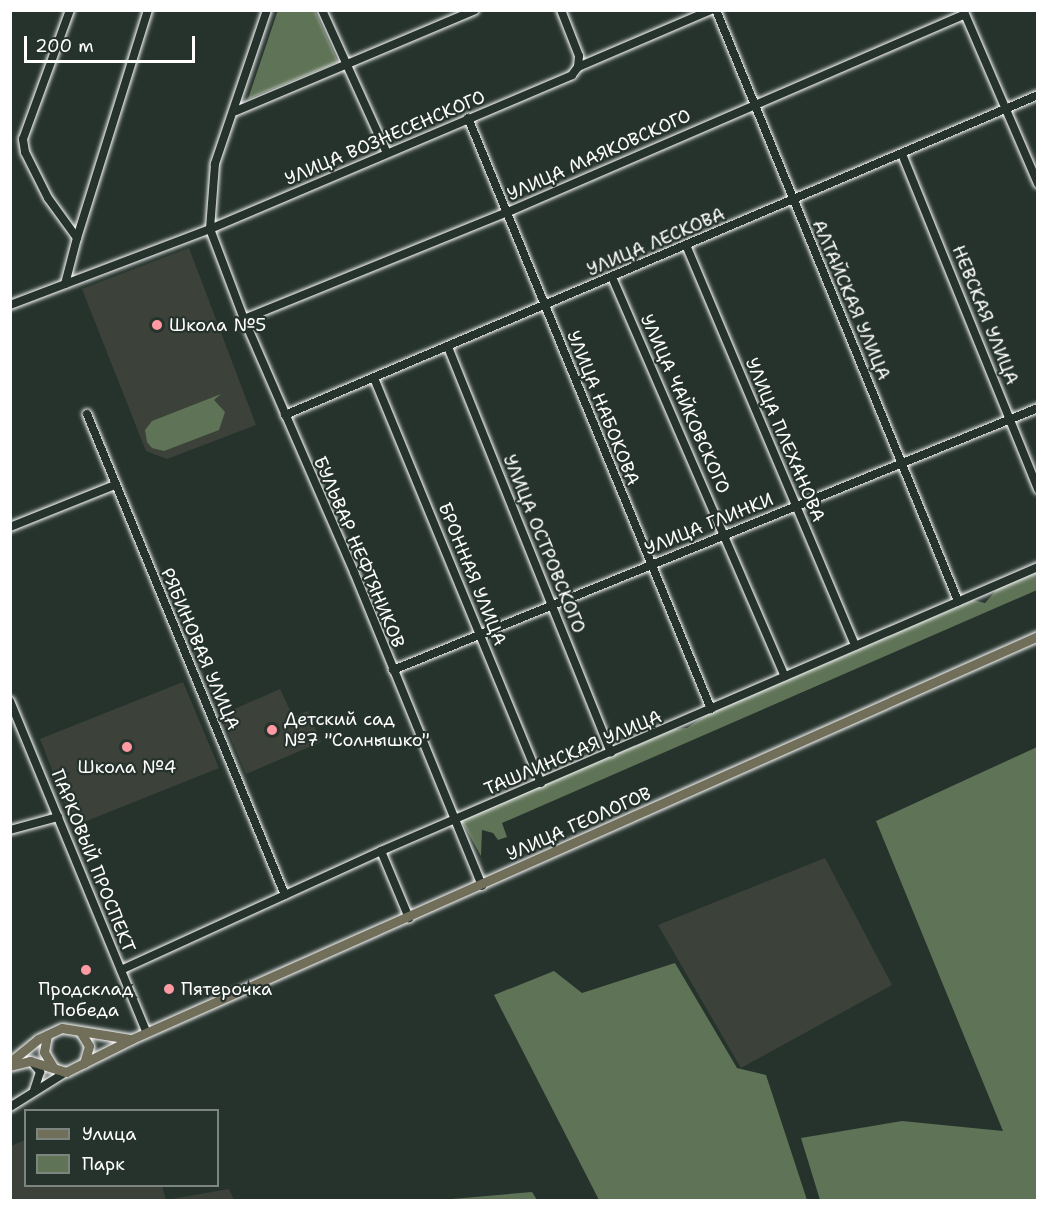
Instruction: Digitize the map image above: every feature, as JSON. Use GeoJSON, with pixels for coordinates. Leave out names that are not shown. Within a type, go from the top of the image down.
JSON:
{"type":"FeatureCollection","features":[{"type":"Feature","properties":{"kind":"main road","name":"УЛИЦА ГЕОЛОГОВ"},"geometry":{"type":"LineString","coordinates":[[84,1063],[132,1039],[482,886],[1038,636]]}},
{"type":"Feature","properties":{"kind":"main road"},"geometry":{"type":"LineString","coordinates":[[10,1064],[48,1033],[62,1028],[78,1029],[110,1039],[132,1039]]}},
{"type":"Feature","properties":{"kind":"main road"},"geometry":{"type":"LineString","coordinates":[[10,1064],[30,1061],[66,1072],[84,1063],[89,1046],[78,1029]]}},
{"type":"Feature","properties":{"kind":"main road"},"geometry":{"type":"LineString","coordinates":[[48,1033],[43,1045],[53,1067]]}},
{"type":"Feature","properties":{"kind":"street"},"geometry":{"type":"LineString","coordinates":[[70,10],[23,139],[25,152],[48,198],[77,238]]}},
{"type":"Feature","properties":{"kind":"street"},"geometry":{"type":"LineString","coordinates":[[65,284],[77,238],[148,10]]}},
{"type":"Feature","properties":{"kind":"street"},"geometry":{"type":"LineString","coordinates":[[210,229],[214,164],[236,111],[267,10]]}},
{"type":"Feature","properties":{"kind":"street"},"geometry":{"type":"LineString","coordinates":[[322,10],[387,153]]}},
{"type":"Feature","properties":{"kind":"street"},"geometry":{"type":"LineString","coordinates":[[236,111],[475,10]]}},
{"type":"Feature","properties":{"kind":"street"},"geometry":{"type":"LineString","coordinates":[[561,10],[579,56],[578,68]]}},
{"type":"Feature","properties":{"kind":"street","name":"УЛИЦА ВОЗНЕСЕНСКОГО"},"geometry":{"type":"LineString","coordinates":[[10,305],[210,229],[572,75],[578,68],[711,10]]}},
{"type":"Feature","properties":{"kind":"street","name":"АЛТАЙСКАЯ УЛИЦА"},"geometry":{"type":"LineString","coordinates":[[716,10],[958,601]]}},
{"type":"Feature","properties":{"kind":"street"},"geometry":{"type":"LineString","coordinates":[[964,12],[1038,184]]}},
{"type":"Feature","properties":{"kind":"street","name":"УЛИЦА МАЯКОВСКОГО"},"geometry":{"type":"LineString","coordinates":[[244,320],[508,212],[964,12]]}},
{"type":"Feature","properties":{"kind":"street","name":"УЛИЦА ЛЕСКОВА"},"geometry":{"type":"LineString","coordinates":[[285,415],[1038,95]]}},
{"type":"Feature","properties":{"kind":"street","name":"УЛИЦА НАБОКОВА"},"geometry":{"type":"LineString","coordinates":[[468,118],[711,709]]}},
{"type":"Feature","properties":{"kind":"street","name":"НЕВСКАЯ УЛИЦА"},"geometry":{"type":"LineString","coordinates":[[902,154],[1038,489]]}},
{"type":"Feature","properties":{"kind":"street","name":"БУЛЬВАР НЕФТЯНИКОВ"},"geometry":{"type":"LineString","coordinates":[[210,229],[244,320],[482,886]]}},
{"type":"Feature","properties":{"kind":"street","name":"УЛИЦА ПЛЕХАНОВА"},"geometry":{"type":"LineString","coordinates":[[686,245],[855,646]]}},
{"type":"Feature","properties":{"kind":"street","name":"УЛИЦА ЧАЙКОВСКОГО"},"geometry":{"type":"LineString","coordinates":[[612,277],[786,676]]}},
{"type":"Feature","properties":{"kind":"street","name":"УЛИЦА ОСТРОВСКОГО"},"geometry":{"type":"LineString","coordinates":[[448,347],[611,753]]}},
{"type":"Feature","properties":{"kind":"street","name":"БРОННАЯ УЛИЦА"},"geometry":{"type":"LineString","coordinates":[[374,378],[541,783]]}},
{"type":"Feature","properties":{"kind":"street","name":"УЛИЦА ГЛИНКИ"},"geometry":{"type":"LineString","coordinates":[[393,670],[554,607],[650,564],[1038,408]]}},
{"type":"Feature","properties":{"kind":"street","name":"РЯБИНОВАЯ УЛИЦА"},"geometry":{"type":"LineString","coordinates":[[87,414],[199,680],[285,895]]}},
{"type":"Feature","properties":{"kind":"street"},"geometry":{"type":"LineString","coordinates":[[10,527],[115,484]]}},
{"type":"Feature","properties":{"kind":"street","name":"ТАШЛИНСКАЯ УЛИЦА"},"geometry":{"type":"LineString","coordinates":[[121,970],[381,851],[1038,567]]}},
{"type":"Feature","properties":{"kind":"street","name":"ПАРКОВЫЙ ПРОСПЕКТ"},"geometry":{"type":"LineString","coordinates":[[10,701],[147,1033]]}},
{"type":"Feature","properties":{"kind":"street"},"geometry":{"type":"LineString","coordinates":[[10,830],[58,818]]}},
{"type":"Feature","properties":{"kind":"street"},"geometry":{"type":"LineString","coordinates":[[381,851],[409,918]]}},
{"type":"Feature","properties":{"kind":"street"},"geometry":{"type":"LineString","coordinates":[[30,1061],[40,1072],[33,1091]]}},
{"type":"Feature","properties":{"kind":"street"},"geometry":{"type":"LineString","coordinates":[[10,1107],[66,1072]]}},
{"type":"Feature","properties":{"kind":"shaded area","name":"Школа №5"},"geometry":{"type":"Polygon","coordinates":[[[189,248],[256,425],[167,459],[146,451],[82,289],[189,248]]]}},
{"type":"Feature","properties":{"kind":"shaded area","name":"Школа №4"},"geometry":{"type":"Polygon","coordinates":[[[183,682],[219,768],[74,826],[40,739],[183,682]]]}},
{"type":"Feature","properties":{"kind":"shaded area","name":"Детский сад №7 \"Солнышко\""},"geometry":{"type":"Polygon","coordinates":[[[280,689],[293,717],[308,711],[321,742],[246,774],[221,715],[280,689]]]}},
{"type":"Feature","properties":{"kind":"shaded area"},"geometry":{"type":"Polygon","coordinates":[[[825,858],[892,985],[741,1068],[658,925],[825,858]]]}},
{"type":"Feature","properties":{"kind":"shaded area"},"geometry":{"type":"Polygon","coordinates":[[[24,1140],[24,1187],[162,1187],[166,1200],[11,1200],[11,1146],[24,1140]]]}},
{"type":"Feature","properties":{"kind":"shaded area"},"geometry":{"type":"Polygon","coordinates":[[[229,1189],[234,1200],[166,1200],[229,1189]]]}},
{"type":"Feature","properties":{"kind":"green space"},"geometry":{"type":"Polygon","coordinates":[[[278,10],[315,11],[338,62],[248,99],[278,10]]]}},
{"type":"Feature","properties":{"kind":"green space"},"geometry":{"type":"Polygon","coordinates":[[[221,394],[214,400],[225,412],[219,430],[164,451],[152,448],[147,442],[145,430],[152,421],[221,394]]]}},
{"type":"Feature","properties":{"kind":"green space"},"geometry":{"type":"Polygon","coordinates":[[[1037,570],[1037,590],[502,823],[507,837],[498,840],[493,833],[482,830],[481,856],[461,820],[675,729],[687,728],[706,715],[973,600],[985,603],[999,587],[1037,570]]]}},
{"type":"Feature","properties":{"kind":"green space"},"geometry":{"type":"Polygon","coordinates":[[[1037,747],[1037,1200],[820,1200],[801,1138],[902,1121],[1003,1131],[876,821],[1037,747]]]}},
{"type":"Feature","properties":{"kind":"green space"},"geometry":{"type":"Polygon","coordinates":[[[675,963],[737,1068],[766,1075],[807,1200],[599,1200],[494,995],[554,971],[582,993],[675,963]]]}},
{"type":"Feature","properties":{"kind":"green space"},"geometry":{"type":"Polygon","coordinates":[[[532,1192],[537,1200],[440,1200],[532,1192]]]}},
{"type":"Feature","properties":{"kind":"place","name":"Школа №5"},"geometry":{"type":"Point","coordinates":[157,325]}},
{"type":"Feature","properties":{"kind":"place","name":"Детский сад №7 \"Солнышко\""},"geometry":{"type":"Point","coordinates":[272,730]}},
{"type":"Feature","properties":{"kind":"place","name":"Школа №4"},"geometry":{"type":"Point","coordinates":[127,747]}},
{"type":"Feature","properties":{"kind":"place","name":"Продсклад Победа"},"geometry":{"type":"Point","coordinates":[86,970]}},
{"type":"Feature","properties":{"kind":"place","name":"Пятерочка"},"geometry":{"type":"Point","coordinates":[169,989]}}]}
